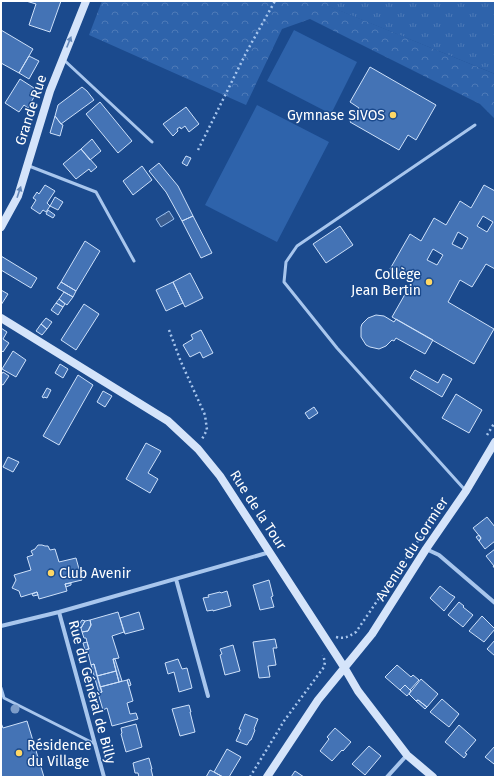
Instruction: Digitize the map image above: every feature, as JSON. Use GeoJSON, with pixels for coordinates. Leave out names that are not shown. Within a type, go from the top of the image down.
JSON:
{"type":"FeatureCollection","features":[{"type":"Feature","properties":{"kind":"street","name":"Grande Rue"},"geometry":{"type":"LineString","coordinates":[[1,227],[18,196],[50,91],[86,1]]}},
{"type":"Feature","properties":{"kind":"street","name":"Rue de la Tour"},"geometry":{"type":"LineString","coordinates":[[1,318],[168,421],[198,449],[220,476],[358,691],[407,755],[433,777]]}},
{"type":"Feature","properties":{"kind":"street","name":"Avenue du Cormier"},"geometry":{"type":"LineString","coordinates":[[267,777],[318,700],[372,634],[466,491],[495,442]]}},
{"type":"Feature","properties":{"kind":"street"},"geometry":{"type":"LineString","coordinates":[[426,550],[439,555],[495,603]]}},
{"type":"Feature","properties":{"kind":"street"},"geometry":{"type":"LineString","coordinates":[[1,626],[59,612],[270,552]]}},
{"type":"Feature","properties":{"kind":"street"},"geometry":{"type":"LineString","coordinates":[[176,579],[208,696]]}},
{"type":"Feature","properties":{"kind":"street","name":"Rue du Général de Billy"},"geometry":{"type":"LineString","coordinates":[[59,612],[104,777]]}},
{"type":"Feature","properties":{"kind":"street"},"geometry":{"type":"LineString","coordinates":[[387,777],[407,755]]}},
{"type":"Feature","properties":{"kind":"lane"},"geometry":{"type":"LineString","coordinates":[[62,59],[152,142]]}},
{"type":"Feature","properties":{"kind":"lane"},"geometry":{"type":"LineString","coordinates":[[466,491],[337,348],[284,282],[286,262],[297,246],[475,125]]}},
{"type":"Feature","properties":{"kind":"lane"},"geometry":{"type":"LineString","coordinates":[[27,165],[96,192],[134,261]]}},
{"type":"Feature","properties":{"kind":"lane"},"geometry":{"type":"LineString","coordinates":[[1,688],[4,698],[95,744]]}},
{"type":"Feature","properties":{"kind":"path"},"geometry":{"type":"LineString","coordinates":[[198,150],[247,51],[275,1]]}},
{"type":"Feature","properties":{"kind":"path"},"geometry":{"type":"LineString","coordinates":[[169,330],[181,362],[205,415],[207,430],[198,449]]}},
{"type":"Feature","properties":{"kind":"path"},"geometry":{"type":"LineString","coordinates":[[487,435],[495,422]]}},
{"type":"Feature","properties":{"kind":"path"},"geometry":{"type":"LineString","coordinates":[[324,636],[329,629],[336,637],[343,638],[356,632],[423,533]]}},
{"type":"Feature","properties":{"kind":"path"},"geometry":{"type":"LineString","coordinates":[[250,777],[284,721],[324,667],[325,662],[322,650]]}},
{"type":"Feature","properties":{"kind":"green space"},"geometry":{"type":"Polygon","coordinates":[[[102,1],[331,1],[329,6],[495,74],[495,119],[480,104],[310,19],[282,29],[246,105],[89,35],[102,1]]]}},
{"type":"Feature","properties":{"kind":"green space"},"geometry":{"type":"Polygon","coordinates":[[[331,1],[495,1],[495,74],[328,6],[331,1]]]}},
{"type":"Feature","properties":{"kind":"green space"},"geometry":{"type":"Polygon","coordinates":[[[294,30],[357,62],[331,114],[267,81],[294,30]]]}},
{"type":"Feature","properties":{"kind":"green space"},"geometry":{"type":"Polygon","coordinates":[[[257,105],[329,142],[277,242],[205,205],[257,105]]]}},
{"type":"Feature","properties":{"kind":"water"},"geometry":{"type":"Polygon","coordinates":[[[169,211],[174,219],[161,227],[156,219],[169,211]]]}},
{"type":"Feature","properties":{"kind":"building"},"geometry":{"type":"Polygon","coordinates":[[[26,1],[61,1],[50,32],[29,25],[36,4],[26,1]]]}},
{"type":"Feature","properties":{"kind":"building"},"geometry":{"type":"Polygon","coordinates":[[[1,30],[33,49],[19,73],[1,63],[1,30]]]}},
{"type":"Feature","properties":{"kind":"building"},"geometry":{"type":"Polygon","coordinates":[[[29,56],[39,61],[29,79],[19,73],[29,56]]]}},
{"type":"Feature","properties":{"kind":"building","name":"Gymnase SIVOS"},"geometry":{"type":"Polygon","coordinates":[[[370,67],[436,105],[416,140],[408,135],[399,150],[350,122],[359,108],[350,102],[370,67]]]}},
{"type":"Feature","properties":{"kind":"building"},"geometry":{"type":"Polygon","coordinates":[[[20,79],[34,88],[30,94],[34,97],[28,108],[24,105],[19,112],[5,103],[20,79]]]}},
{"type":"Feature","properties":{"kind":"building"},"geometry":{"type":"Polygon","coordinates":[[[82,87],[94,100],[61,124],[55,116],[58,105],[82,87]]]}},
{"type":"Feature","properties":{"kind":"building"},"geometry":{"type":"Polygon","coordinates":[[[100,102],[132,141],[118,153],[86,114],[100,102]]]}},
{"type":"Feature","properties":{"kind":"building"},"geometry":{"type":"Polygon","coordinates":[[[186,107],[199,124],[189,132],[185,126],[181,129],[180,127],[173,136],[163,124],[186,107]]]}},
{"type":"Feature","properties":{"kind":"building"},"geometry":{"type":"Polygon","coordinates":[[[55,116],[63,125],[60,136],[50,133],[55,116]]]}},
{"type":"Feature","properties":{"kind":"building"},"geometry":{"type":"Polygon","coordinates":[[[92,139],[101,151],[90,160],[81,149],[92,139]]]}},
{"type":"Feature","properties":{"kind":"building"},"geometry":{"type":"Polygon","coordinates":[[[81,149],[97,167],[91,172],[89,169],[76,179],[63,164],[81,149]]]}},
{"type":"Feature","properties":{"kind":"building"},"geometry":{"type":"Polygon","coordinates":[[[186,156],[191,158],[187,166],[182,163],[186,156]]]}},
{"type":"Feature","properties":{"kind":"building"},"geometry":{"type":"Polygon","coordinates":[[[159,163],[178,186],[193,216],[182,221],[166,192],[149,171],[159,163]]]}},
{"type":"Feature","properties":{"kind":"building"},"geometry":{"type":"Polygon","coordinates":[[[142,166],[152,180],[133,195],[123,181],[142,166]]]}},
{"type":"Feature","properties":{"kind":"building"},"geometry":{"type":"Polygon","coordinates":[[[45,185],[55,191],[47,203],[50,206],[46,212],[43,210],[40,214],[31,208],[36,200],[33,198],[37,192],[39,194],[45,185]]]}},
{"type":"Feature","properties":{"kind":"building"},"geometry":{"type":"Polygon","coordinates":[[[484,185],[495,191],[495,269],[486,264],[472,287],[460,280],[448,302],[494,329],[474,364],[392,317],[412,282],[390,269],[410,234],[421,241],[434,218],[446,225],[460,201],[471,208],[484,185]],[[483,216],[477,226],[487,232],[493,222],[483,216]],[[458,232],[452,244],[462,249],[468,238],[458,232]],[[433,249],[427,260],[437,265],[443,255],[433,249]]]}},
{"type":"Feature","properties":{"kind":"building"},"geometry":{"type":"Polygon","coordinates":[[[55,197],[63,202],[58,210],[50,206],[55,197]]]}},
{"type":"Feature","properties":{"kind":"building"},"geometry":{"type":"Polygon","coordinates":[[[48,210],[55,215],[53,218],[46,214],[48,210]]]}},
{"type":"Feature","properties":{"kind":"building"},"geometry":{"type":"Polygon","coordinates":[[[193,216],[212,253],[201,258],[182,221],[193,216]]]}},
{"type":"Feature","properties":{"kind":"building"},"geometry":{"type":"Polygon","coordinates":[[[340,226],[353,245],[326,263],[313,244],[340,226]]]}},
{"type":"Feature","properties":{"kind":"building"},"geometry":{"type":"Polygon","coordinates":[[[85,241],[100,251],[76,291],[61,282],[85,241]]]}},
{"type":"Feature","properties":{"kind":"building"},"geometry":{"type":"Polygon","coordinates":[[[1,256],[37,278],[31,288],[1,270],[1,256]]]}},
{"type":"Feature","properties":{"kind":"building"},"geometry":{"type":"Polygon","coordinates":[[[190,273],[203,298],[185,307],[173,282],[190,273]]]}},
{"type":"Feature","properties":{"kind":"building"},"geometry":{"type":"Polygon","coordinates":[[[61,282],[76,291],[73,297],[57,288],[61,282]]]}},
{"type":"Feature","properties":{"kind":"building"},"geometry":{"type":"Polygon","coordinates":[[[173,282],[183,303],[166,311],[156,290],[173,282]]]}},
{"type":"Feature","properties":{"kind":"building"},"geometry":{"type":"Polygon","coordinates":[[[1,290],[8,294],[1,305],[1,290]]]}},
{"type":"Feature","properties":{"kind":"building"},"geometry":{"type":"Polygon","coordinates":[[[64,292],[73,297],[67,305],[59,299],[64,292]]]}},
{"type":"Feature","properties":{"kind":"building"},"geometry":{"type":"Polygon","coordinates":[[[59,299],[65,304],[63,307],[56,303],[59,299]]]}},
{"type":"Feature","properties":{"kind":"building"},"geometry":{"type":"Polygon","coordinates":[[[56,303],[63,307],[58,315],[51,310],[56,303]]]}},
{"type":"Feature","properties":{"kind":"building"},"geometry":{"type":"Polygon","coordinates":[[[84,304],[99,314],[76,350],[61,340],[84,304]]]}},
{"type":"Feature","properties":{"kind":"building"},"geometry":{"type":"Polygon","coordinates":[[[376,315],[384,316],[394,322],[396,319],[433,340],[425,354],[396,338],[394,341],[392,340],[386,346],[379,349],[366,345],[361,337],[362,324],[368,318],[376,315]]]}},
{"type":"Feature","properties":{"kind":"building"},"geometry":{"type":"Polygon","coordinates":[[[46,318],[52,322],[47,329],[41,324],[46,318]]]}},
{"type":"Feature","properties":{"kind":"building"},"geometry":{"type":"Polygon","coordinates":[[[41,324],[47,329],[42,335],[36,331],[41,324]]]}},
{"type":"Feature","properties":{"kind":"building"},"geometry":{"type":"Polygon","coordinates":[[[1,328],[7,332],[3,339],[9,343],[3,352],[1,350],[1,328]]]}},
{"type":"Feature","properties":{"kind":"building"},"geometry":{"type":"Polygon","coordinates":[[[201,330],[213,353],[203,358],[200,352],[190,357],[183,345],[193,339],[191,335],[201,330]]]}},
{"type":"Feature","properties":{"kind":"building"},"geometry":{"type":"Polygon","coordinates":[[[13,351],[26,360],[16,377],[2,369],[13,351]]]}},
{"type":"Feature","properties":{"kind":"building"},"geometry":{"type":"Polygon","coordinates":[[[60,364],[68,369],[63,378],[55,373],[60,364]]]}},
{"type":"Feature","properties":{"kind":"building"},"geometry":{"type":"Polygon","coordinates":[[[415,370],[438,383],[443,374],[452,379],[442,397],[410,378],[415,370]]]}},
{"type":"Feature","properties":{"kind":"building"},"geometry":{"type":"Polygon","coordinates":[[[3,372],[9,376],[3,385],[1,384],[1,375],[3,372]]]}},
{"type":"Feature","properties":{"kind":"building"},"geometry":{"type":"Polygon","coordinates":[[[78,375],[93,385],[59,445],[43,436],[78,375]]]}},
{"type":"Feature","properties":{"kind":"building"},"geometry":{"type":"Polygon","coordinates":[[[47,388],[51,390],[47,398],[44,398],[42,397],[47,388]]]}},
{"type":"Feature","properties":{"kind":"building"},"geometry":{"type":"Polygon","coordinates":[[[103,391],[112,396],[105,407],[97,402],[103,391]]]}},
{"type":"Feature","properties":{"kind":"building"},"geometry":{"type":"Polygon","coordinates":[[[456,394],[482,410],[469,433],[442,418],[456,394]]]}},
{"type":"Feature","properties":{"kind":"building"},"geometry":{"type":"Polygon","coordinates":[[[314,407],[318,413],[309,419],[305,413],[314,407]]]}},
{"type":"Feature","properties":{"kind":"building"},"geometry":{"type":"Polygon","coordinates":[[[146,443],[161,451],[148,473],[158,479],[150,493],[126,479],[146,443]]]}},
{"type":"Feature","properties":{"kind":"building"},"geometry":{"type":"Polygon","coordinates":[[[8,457],[19,462],[13,472],[3,467],[8,457]]]}},
{"type":"Feature","properties":{"kind":"building"},"geometry":{"type":"Polygon","coordinates":[[[487,517],[495,527],[495,541],[485,549],[479,541],[481,538],[473,528],[487,517]]]}},
{"type":"Feature","properties":{"kind":"building"},"geometry":{"type":"Polygon","coordinates":[[[479,535],[481,538],[479,541],[476,537],[479,535]]]}},
{"type":"Feature","properties":{"kind":"building","name":"Club Avenir"},"geometry":{"type":"Polygon","coordinates":[[[38,545],[48,546],[50,550],[55,549],[59,562],[76,558],[82,580],[65,584],[67,591],[39,599],[37,592],[21,597],[19,591],[12,588],[16,580],[14,575],[31,570],[27,557],[33,555],[31,551],[38,545]]]}},
{"type":"Feature","properties":{"kind":"building"},"geometry":{"type":"Polygon","coordinates":[[[495,549],[495,569],[486,556],[495,549]]]}},
{"type":"Feature","properties":{"kind":"building"},"geometry":{"type":"Polygon","coordinates":[[[269,580],[274,607],[260,610],[253,585],[269,580]]]}},
{"type":"Feature","properties":{"kind":"building"},"geometry":{"type":"Polygon","coordinates":[[[71,583],[71,585],[66,587],[65,584],[71,583]]]}},
{"type":"Feature","properties":{"kind":"building"},"geometry":{"type":"Polygon","coordinates":[[[440,586],[455,597],[444,611],[430,598],[440,586]]]}},
{"type":"Feature","properties":{"kind":"building"},"geometry":{"type":"Polygon","coordinates":[[[227,591],[231,606],[213,611],[207,611],[203,598],[209,597],[208,595],[227,591]]]}},
{"type":"Feature","properties":{"kind":"building"},"geometry":{"type":"Polygon","coordinates":[[[37,592],[38,595],[33,596],[32,594],[37,592]]]}},
{"type":"Feature","properties":{"kind":"building"},"geometry":{"type":"Polygon","coordinates":[[[459,602],[473,615],[463,627],[448,615],[459,602]]]}},
{"type":"Feature","properties":{"kind":"building"},"geometry":{"type":"Polygon","coordinates":[[[118,612],[124,632],[112,636],[119,658],[113,659],[116,671],[97,676],[94,664],[91,665],[86,638],[84,638],[82,632],[88,631],[91,625],[90,620],[118,612]]]}},
{"type":"Feature","properties":{"kind":"building"},"geometry":{"type":"Polygon","coordinates":[[[139,612],[144,629],[125,634],[120,618],[139,612]]]}},
{"type":"Feature","properties":{"kind":"building"},"geometry":{"type":"Polygon","coordinates":[[[482,616],[495,629],[484,642],[469,631],[482,616]]]}},
{"type":"Feature","properties":{"kind":"building"},"geometry":{"type":"Polygon","coordinates":[[[82,620],[85,621],[81,628],[78,626],[82,620]]]}},
{"type":"Feature","properties":{"kind":"building"},"geometry":{"type":"Polygon","coordinates":[[[90,620],[91,625],[88,631],[82,632],[81,628],[85,621],[90,620]]]}},
{"type":"Feature","properties":{"kind":"building"},"geometry":{"type":"Polygon","coordinates":[[[275,639],[277,648],[273,648],[276,665],[268,666],[270,677],[259,678],[253,642],[275,639]]]}},
{"type":"Feature","properties":{"kind":"building"},"geometry":{"type":"Polygon","coordinates":[[[495,640],[495,656],[487,649],[495,640]]]}},
{"type":"Feature","properties":{"kind":"building"},"geometry":{"type":"Polygon","coordinates":[[[87,642],[89,649],[85,650],[83,643],[87,642]]]}},
{"type":"Feature","properties":{"kind":"building"},"geometry":{"type":"Polygon","coordinates":[[[233,645],[240,671],[225,675],[220,649],[233,645]]]}},
{"type":"Feature","properties":{"kind":"building"},"geometry":{"type":"Polygon","coordinates":[[[113,659],[115,659],[122,681],[119,682],[113,659]]]}},
{"type":"Feature","properties":{"kind":"building"},"geometry":{"type":"Polygon","coordinates":[[[178,659],[182,669],[187,668],[192,688],[179,692],[174,672],[168,674],[165,663],[178,659]]]}},
{"type":"Feature","properties":{"kind":"building"},"geometry":{"type":"Polygon","coordinates":[[[94,664],[102,692],[99,693],[91,665],[94,664]]]}},
{"type":"Feature","properties":{"kind":"building"},"geometry":{"type":"Polygon","coordinates":[[[397,665],[411,677],[413,675],[419,680],[410,690],[405,685],[400,690],[385,677],[397,665]]]}},
{"type":"Feature","properties":{"kind":"building"},"geometry":{"type":"Polygon","coordinates":[[[116,671],[119,682],[100,687],[97,676],[116,671]]]}},
{"type":"Feature","properties":{"kind":"building"},"geometry":{"type":"Polygon","coordinates":[[[129,679],[131,685],[129,686],[127,680],[129,679]]]}},
{"type":"Feature","properties":{"kind":"building"},"geometry":{"type":"Polygon","coordinates":[[[421,679],[438,694],[427,707],[418,700],[416,701],[409,694],[421,679]]]}},
{"type":"Feature","properties":{"kind":"building"},"geometry":{"type":"Polygon","coordinates":[[[127,680],[133,701],[127,703],[130,714],[136,713],[138,719],[112,726],[107,708],[103,710],[98,693],[102,692],[100,687],[127,680]]]}},
{"type":"Feature","properties":{"kind":"building"},"geometry":{"type":"Polygon","coordinates":[[[405,685],[411,691],[407,696],[400,690],[405,685]]]}},
{"type":"Feature","properties":{"kind":"building"},"geometry":{"type":"Polygon","coordinates":[[[442,699],[459,714],[449,727],[430,712],[442,699]]]}},
{"type":"Feature","properties":{"kind":"building"},"geometry":{"type":"Polygon","coordinates":[[[418,700],[427,707],[425,709],[416,701],[418,700]]]}},
{"type":"Feature","properties":{"kind":"building"},"geometry":{"type":"Polygon","coordinates":[[[189,705],[195,732],[180,736],[172,709],[189,705]]]}},
{"type":"Feature","properties":{"kind":"building"},"geometry":{"type":"Polygon","coordinates":[[[245,714],[258,719],[251,740],[247,745],[236,741],[241,730],[239,729],[245,714]]]}},
{"type":"Feature","properties":{"kind":"building","name":"Résidence du Village"},"geometry":{"type":"Polygon","coordinates":[[[27,721],[44,777],[1,777],[1,723],[3,728],[27,721]]]}},
{"type":"Feature","properties":{"kind":"building"},"geometry":{"type":"Polygon","coordinates":[[[136,724],[142,747],[126,752],[121,734],[121,728],[136,724]]]}},
{"type":"Feature","properties":{"kind":"building"},"geometry":{"type":"Polygon","coordinates":[[[459,725],[476,740],[465,753],[467,754],[464,758],[445,742],[459,725]]]}},
{"type":"Feature","properties":{"kind":"building"},"geometry":{"type":"Polygon","coordinates":[[[335,728],[351,742],[332,761],[320,751],[329,739],[327,737],[335,728]]]}},
{"type":"Feature","properties":{"kind":"building"},"geometry":{"type":"Polygon","coordinates":[[[369,746],[381,756],[365,775],[352,764],[369,746]]]}},
{"type":"Feature","properties":{"kind":"building"},"geometry":{"type":"Polygon","coordinates":[[[495,746],[495,762],[494,764],[485,757],[495,746]]]}},
{"type":"Feature","properties":{"kind":"building"},"geometry":{"type":"Polygon","coordinates":[[[227,749],[241,757],[229,777],[223,777],[214,772],[227,749]]]}},
{"type":"Feature","properties":{"kind":"building"},"geometry":{"type":"Polygon","coordinates":[[[149,758],[153,777],[139,777],[138,773],[135,773],[133,763],[149,758]]]}},
{"type":"Feature","properties":{"kind":"building"},"geometry":{"type":"Polygon","coordinates":[[[210,770],[214,772],[223,777],[206,777],[210,770]]]}},
{"type":"Feature","properties":{"kind":"building"},"geometry":{"type":"Polygon","coordinates":[[[295,771],[304,777],[291,777],[295,771]]]}},
{"type":"Feature","properties":{"kind":"place","name":"Gymnase SIVOS"},"geometry":{"type":"Point","coordinates":[393,115]}},
{"type":"Feature","properties":{"kind":"place","name":"Collège Jean Bertin"},"geometry":{"type":"Point","coordinates":[429,282]}},
{"type":"Feature","properties":{"kind":"place","name":"Club Avenir"},"geometry":{"type":"Point","coordinates":[51,573]}},
{"type":"Feature","properties":{"kind":"place","name":"Résidence du Village"},"geometry":{"type":"Point","coordinates":[19,753]}}]}
